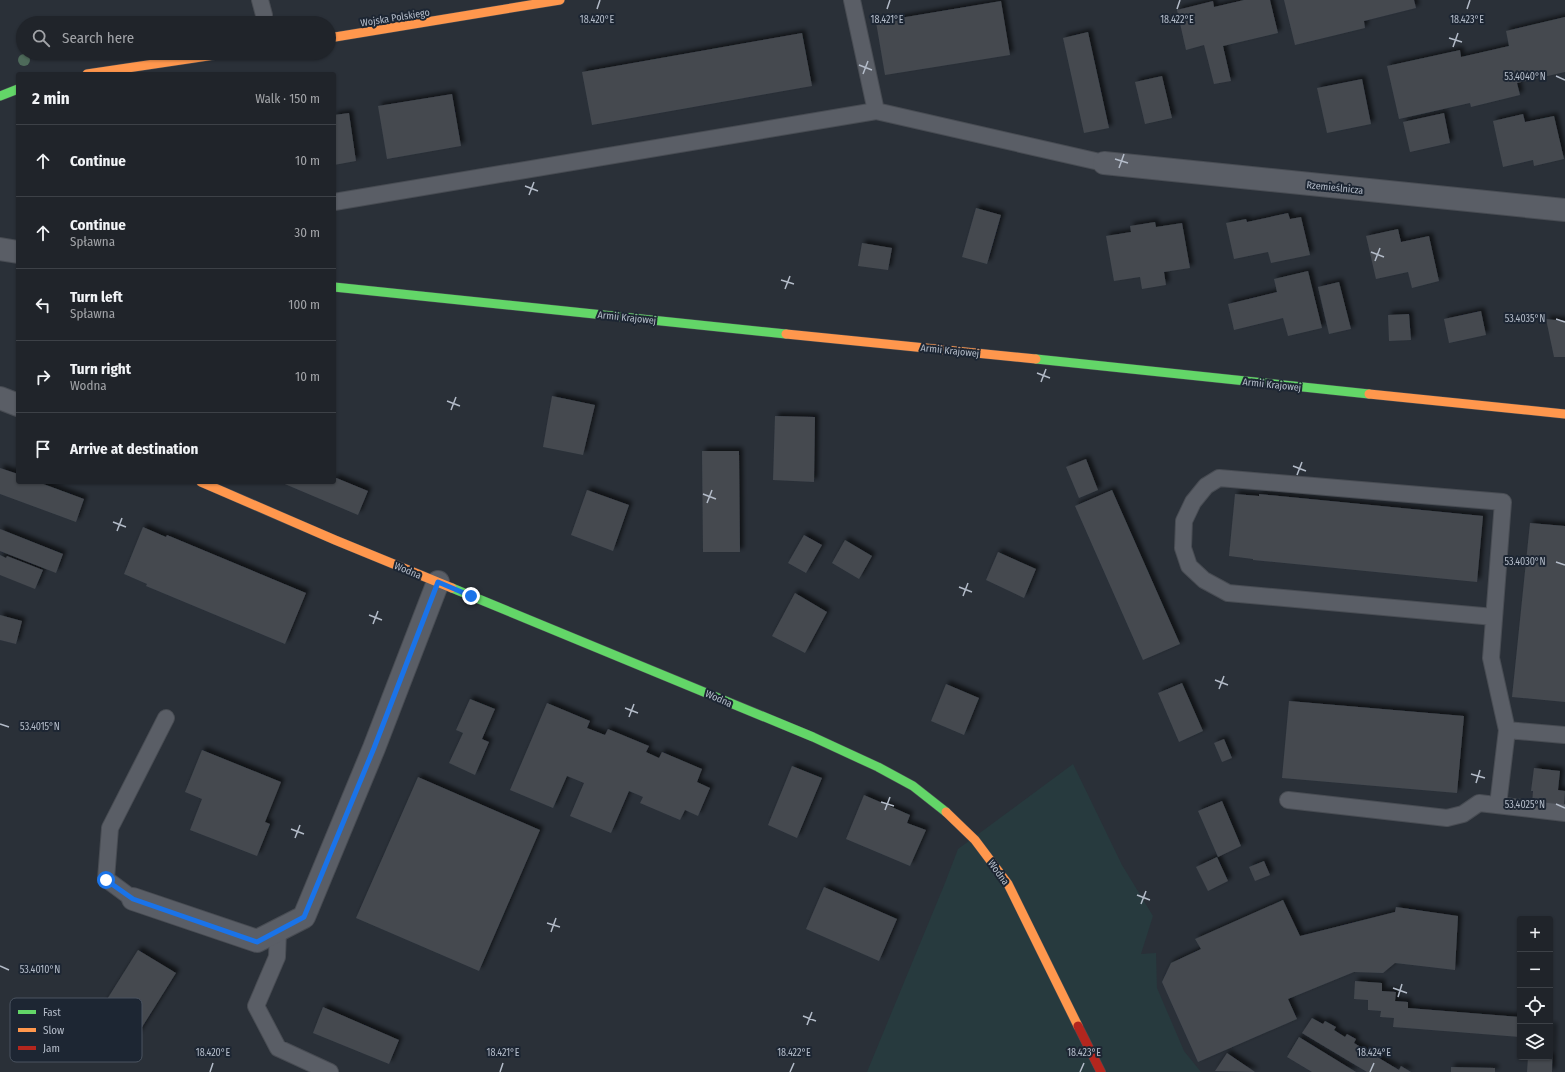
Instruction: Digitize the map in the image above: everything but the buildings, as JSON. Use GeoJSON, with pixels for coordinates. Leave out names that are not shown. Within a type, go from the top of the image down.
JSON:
{"type":"FeatureCollection","features":[{"type":"Feature","properties":{"kind":"street","name":"Wojska Polskiego"},"geometry":{"type":"LineString","coordinates":[[336,37],[534,2],[560,0]]}},
{"type":"Feature","properties":{"kind":"street"},"geometry":{"type":"LineString","coordinates":[[100,72],[181,60]]}},
{"type":"Feature","properties":{"kind":"street"},"geometry":{"type":"LineString","coordinates":[[0,96],[16,90]]}},
{"type":"Feature","properties":{"kind":"street","name":"Rzemieślnicza"},"geometry":{"type":"LineString","coordinates":[[1104,163],[1565,210]]}},
{"type":"Feature","properties":{"kind":"street"},"geometry":{"type":"LineString","coordinates":[[0,249],[16,252]]}},
{"type":"Feature","properties":{"kind":"street","name":"Armii Krajowej"},"geometry":{"type":"LineString","coordinates":[[336,287],[1565,414]]}},
{"type":"Feature","properties":{"kind":"street"},"geometry":{"type":"LineString","coordinates":[[0,398],[16,404]]}},
{"type":"Feature","properties":{"kind":"street","name":"Wodna"},"geometry":{"type":"LineString","coordinates":[[206,484],[335,540],[666,675],[813,737],[878,767],[913,786],[944,810],[975,840],[1008,884],[1101,1072]]}},
{"type":"Feature","properties":{"kind":"street"},"geometry":{"type":"LineString","coordinates":[[133,899],[257,942],[304,917],[374,748],[438,582]]}},
{"type":"Feature","properties":{"kind":"lane"},"geometry":{"type":"LineString","coordinates":[[852,0],[876,111]]}},
{"type":"Feature","properties":{"kind":"lane"},"geometry":{"type":"LineString","coordinates":[[336,202],[876,111],[1104,163]]}},
{"type":"Feature","properties":{"kind":"lane"},"geometry":{"type":"LineString","coordinates":[[1494,617],[1228,593],[1204,580],[1189,566],[1183,548],[1184,521],[1194,502],[1206,486],[1218,478],[1503,502],[1491,658],[1507,730],[1498,805]]}},
{"type":"Feature","properties":{"kind":"lane"},"geometry":{"type":"LineString","coordinates":[[133,899],[106,880],[110,828],[166,718]]}},
{"type":"Feature","properties":{"kind":"lane"},"geometry":{"type":"LineString","coordinates":[[1507,730],[1564,735]]}},
{"type":"Feature","properties":{"kind":"lane"},"geometry":{"type":"LineString","coordinates":[[1288,800],[1447,818],[1463,814],[1479,803],[1565,813]]}},
{"type":"Feature","properties":{"kind":"lane"},"geometry":{"type":"LineString","coordinates":[[278,931],[277,957],[256,1006],[278,1048],[330,1072]]}},
{"type":"Feature","properties":{"kind":"green space"},"geometry":{"type":"Polygon","coordinates":[[[1073,764],[1122,865],[1153,916],[1141,954],[1156,953],[1157,988],[1184,1051],[1201,1072],[867,1072],[958,849],[1073,764]]]}},
{"type":"Feature","properties":{"kind":"traffic: fast"},"geometry":{"type":"LineString","coordinates":[[0,96],[16,90]]}},
{"type":"Feature","properties":{"kind":"traffic: fast"},"geometry":{"type":"LineString","coordinates":[[336,287],[786,334]]}},
{"type":"Feature","properties":{"kind":"traffic: fast"},"geometry":{"type":"LineString","coordinates":[[1036,359],[1369,394]]}},
{"type":"Feature","properties":{"kind":"traffic: fast"},"geometry":{"type":"LineString","coordinates":[[452,588],[813,737],[878,767],[913,786],[946,812]]}},
{"type":"Feature","properties":{"kind":"traffic: slow"},"geometry":{"type":"LineString","coordinates":[[336,37],[560,0]]}},
{"type":"Feature","properties":{"kind":"traffic: slow"},"geometry":{"type":"LineString","coordinates":[[100,72],[181,60]]}},
{"type":"Feature","properties":{"kind":"traffic: slow"},"geometry":{"type":"LineString","coordinates":[[786,334],[1036,359]]}},
{"type":"Feature","properties":{"kind":"traffic: slow"},"geometry":{"type":"LineString","coordinates":[[1369,394],[1565,414]]}},
{"type":"Feature","properties":{"kind":"traffic: slow"},"geometry":{"type":"LineString","coordinates":[[206,484],[335,540],[452,588]]}},
{"type":"Feature","properties":{"kind":"traffic: slow"},"geometry":{"type":"LineString","coordinates":[[946,812],[975,840],[1008,884],[1078,1026]]}},
{"type":"Feature","properties":{"kind":"traffic: jam"},"geometry":{"type":"LineString","coordinates":[[1078,1026],[1101,1072]]}},
{"type":"Feature","properties":{"kind":"route"},"geometry":{"type":"LineString","coordinates":[[106,880],[133,899],[257,942],[304,917],[374,748],[438,582],[471,596]]}}]}
